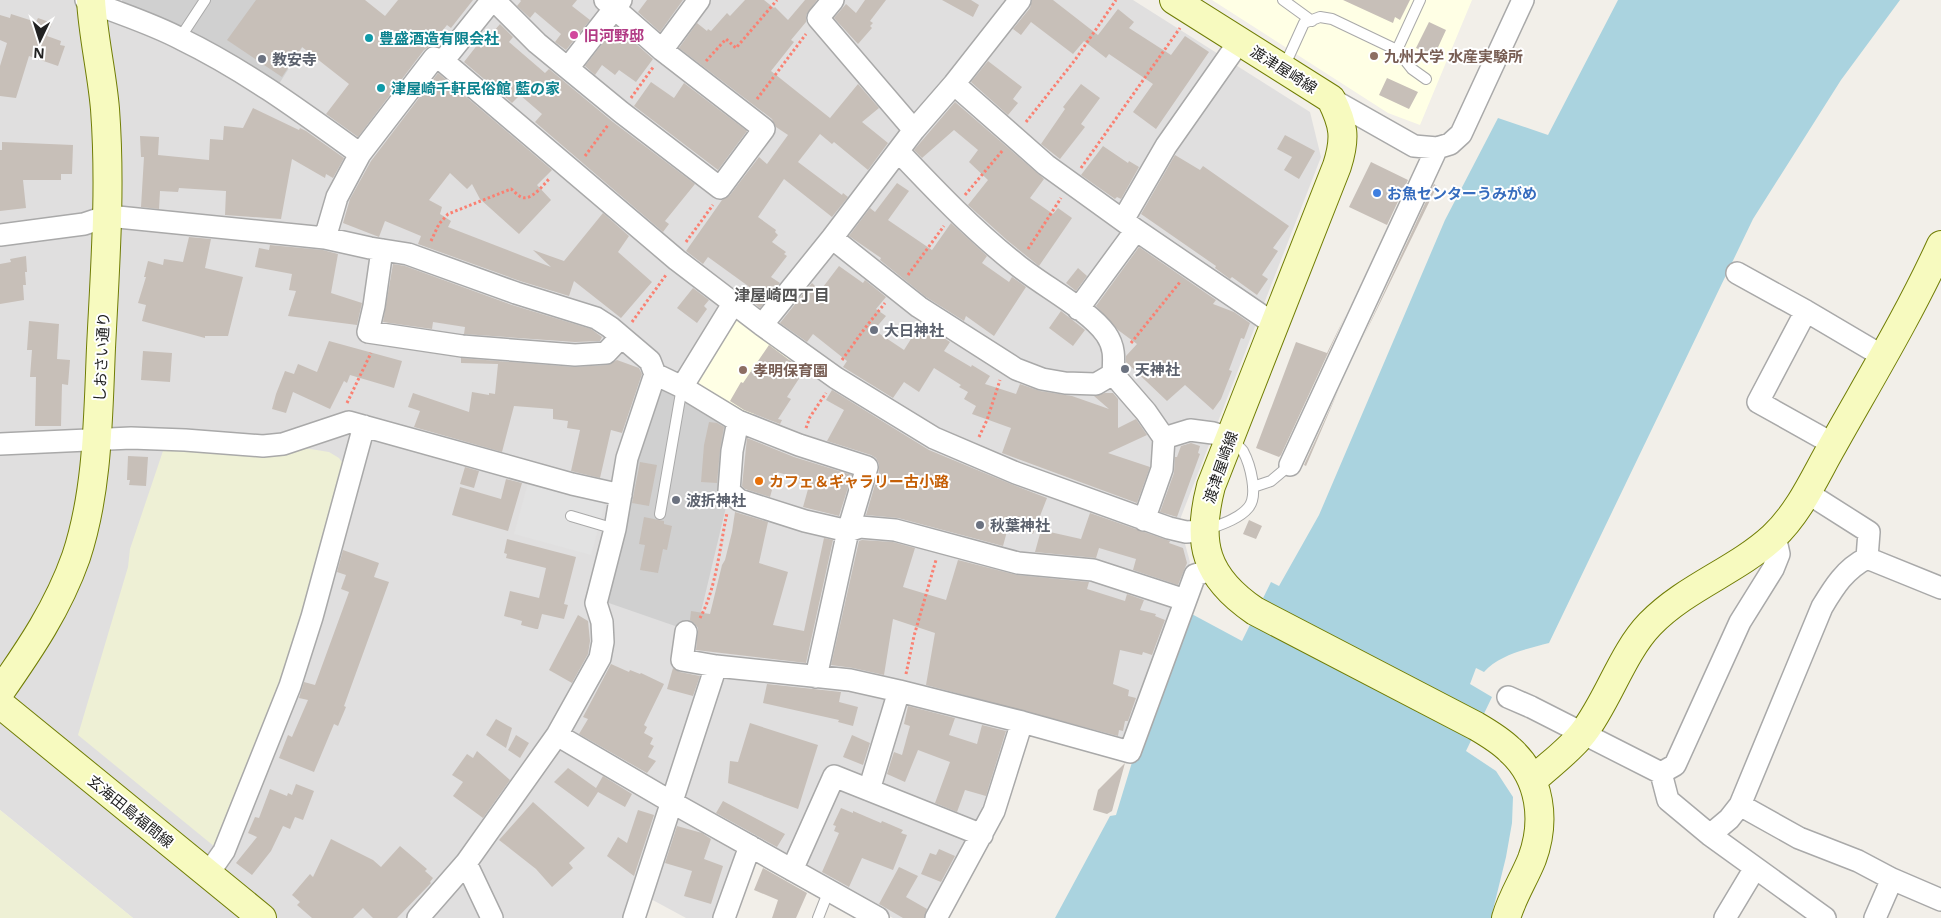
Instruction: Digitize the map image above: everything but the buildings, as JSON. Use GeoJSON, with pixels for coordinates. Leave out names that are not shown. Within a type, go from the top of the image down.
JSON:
{"type":"FeatureCollection","features":[{"type":"Feature","properties":{"kind":"main road","name":"しおさい通り"},"geometry":{"type":"LineString","coordinates":[[0,692],[38,639],[63,590],[73,565],[89,505],[97,439],[108,216],[108,162],[104,107],[89,1]]}},
{"type":"Feature","properties":{"kind":"main road","name":"渡津屋崎線"},"geometry":{"type":"LineString","coordinates":[[1183,6],[1331,99],[1339,115],[1344,132],[1343,148],[1211,486],[1205,508],[1203,531],[1207,551],[1222,583],[1254,611],[1476,726],[1511,750],[1533,780],[1540,822],[1538,841],[1532,860],[1508,909],[1506,918]]}},
{"type":"Feature","properties":{"kind":"main road"},"geometry":{"type":"LineString","coordinates":[[1533,780],[1582,734],[1633,648],[1649,625],[1690,591],[1749,557],[1775,536],[1789,519],[1884,357],[1911,308],[1941,245]]}},
{"type":"Feature","properties":{"kind":"main road","name":"玄海田島福間線"},"geometry":{"type":"LineString","coordinates":[[0,704],[208,874],[249,914]]}},
{"type":"Feature","properties":{"kind":"street"},"geometry":{"type":"LineString","coordinates":[[443,61],[493,0],[538,43],[568,68],[621,112],[720,188],[764,129],[662,50],[614,3],[568,68]]}},
{"type":"Feature","properties":{"kind":"street"},"geometry":{"type":"LineString","coordinates":[[662,50],[699,0]]}},
{"type":"Feature","properties":{"kind":"street"},"geometry":{"type":"LineString","coordinates":[[762,325],[832,238],[914,130],[954,84],[1020,0]]}},
{"type":"Feature","properties":{"kind":"street"},"geometry":{"type":"LineString","coordinates":[[1331,99],[1414,146],[1437,148],[1450,144],[1460,134],[1522,0]]}},
{"type":"Feature","properties":{"kind":"street"},"geometry":{"type":"LineString","coordinates":[[89,1],[180,38],[259,82],[360,154]]}},
{"type":"Feature","properties":{"kind":"street"},"geometry":{"type":"LineString","coordinates":[[825,6],[914,130]]}},
{"type":"Feature","properties":{"kind":"street"},"geometry":{"type":"LineString","coordinates":[[1078,309],[1129,225],[1166,146],[1239,42]]}},
{"type":"Feature","properties":{"kind":"street"},"geometry":{"type":"LineString","coordinates":[[325,238],[337,197],[360,154],[434,58],[443,61],[677,260],[762,325],[836,378],[934,438],[1016,473],[1144,520],[1186,532],[1203,531]]}},
{"type":"Feature","properties":{"kind":"street"},"geometry":{"type":"LineString","coordinates":[[954,84],[1070,183],[1274,324]]}},
{"type":"Feature","properties":{"kind":"street"},"geometry":{"type":"LineString","coordinates":[[1290,465],[1437,148]]}},
{"type":"Feature","properties":{"kind":"street"},"geometry":{"type":"LineString","coordinates":[[898,151],[953,210],[1017,266],[1094,320],[1105,333],[1114,350],[1113,374],[1146,412],[1164,438],[1162,469],[1144,520]]}},
{"type":"Feature","properties":{"kind":"street"},"geometry":{"type":"LineString","coordinates":[[0,235],[84,224],[108,216],[325,238],[408,254],[516,293],[596,318],[622,336],[650,361],[655,374],[627,458],[615,529],[596,603],[602,622],[604,642],[600,658],[557,735],[466,864],[418,918]]}},
{"type":"Feature","properties":{"kind":"street"},"geometry":{"type":"LineString","coordinates":[[832,238],[919,307],[1016,369],[1042,379],[1065,383],[1096,384],[1113,374]]}},
{"type":"Feature","properties":{"kind":"street"},"geometry":{"type":"LineString","coordinates":[[382,250],[374,306],[368,332],[462,346],[575,355],[606,353],[622,336]]}},
{"type":"Feature","properties":{"kind":"street"},"geometry":{"type":"LineString","coordinates":[[1737,273],[1884,357]]}},
{"type":"Feature","properties":{"kind":"street"},"geometry":{"type":"LineString","coordinates":[[682,387],[734,304]]}},
{"type":"Feature","properties":{"kind":"street"},"geometry":{"type":"LineString","coordinates":[[1806,311],[1758,402],[1833,444]]}},
{"type":"Feature","properties":{"kind":"street"},"geometry":{"type":"LineString","coordinates":[[655,374],[682,387],[738,421],[799,445],[867,467],[848,530],[816,678]]}},
{"type":"Feature","properties":{"kind":"street"},"geometry":{"type":"LineString","coordinates":[[738,421],[732,451],[729,491],[739,500],[805,521],[848,530],[860,527],[896,530],[1018,563],[1093,570],[1185,600]]}},
{"type":"Feature","properties":{"kind":"street"},"geometry":{"type":"LineString","coordinates":[[0,444],[131,438],[263,446],[283,444],[313,436],[339,424],[349,422],[572,484],[621,495]]}},
{"type":"Feature","properties":{"kind":"street"},"geometry":{"type":"LineString","coordinates":[[208,874],[224,851],[290,686],[312,617],[364,426]]}},
{"type":"Feature","properties":{"kind":"street"},"geometry":{"type":"LineString","coordinates":[[1164,438],[1190,430],[1213,433],[1230,438]]}},
{"type":"Feature","properties":{"kind":"street"},"geometry":{"type":"LineString","coordinates":[[1806,492],[1869,532],[1867,558]]}},
{"type":"Feature","properties":{"kind":"street"},"geometry":{"type":"LineString","coordinates":[[1661,774],[1675,765],[1740,622],[1773,569],[1779,554],[1775,536]]}},
{"type":"Feature","properties":{"kind":"street"},"geometry":{"type":"LineString","coordinates":[[1710,835],[1729,820],[1740,805],[1822,607],[1834,588],[1853,565],[1867,558],[1941,588]]}},
{"type":"Feature","properties":{"kind":"street"},"geometry":{"type":"LineString","coordinates":[[686,632],[682,660],[816,678],[850,680],[1022,722],[1130,752],[1195,575],[1214,569]]}},
{"type":"Feature","properties":{"kind":"street"},"geometry":{"type":"LineString","coordinates":[[634,918],[673,803],[716,666]]}},
{"type":"Feature","properties":{"kind":"street"},"geometry":{"type":"LineString","coordinates":[[869,790],[900,691]]}},
{"type":"Feature","properties":{"kind":"street"},"geometry":{"type":"LineString","coordinates":[[1508,697],[1531,706],[1661,774],[1668,800],[1710,835],[1825,918]]}},
{"type":"Feature","properties":{"kind":"street"},"geometry":{"type":"LineString","coordinates":[[936,918],[994,810],[1022,722]]}},
{"type":"Feature","properties":{"kind":"street"},"geometry":{"type":"LineString","coordinates":[[557,735],[673,803],[878,918]]}},
{"type":"Feature","properties":{"kind":"street"},"geometry":{"type":"LineString","coordinates":[[792,870],[834,776],[982,835]]}},
{"type":"Feature","properties":{"kind":"street"},"geometry":{"type":"LineString","coordinates":[[1740,805],[1799,838],[1858,861],[1892,879],[1941,900]]}},
{"type":"Feature","properties":{"kind":"street"},"geometry":{"type":"LineString","coordinates":[[724,918],[750,846]]}},
{"type":"Feature","properties":{"kind":"street"},"geometry":{"type":"LineString","coordinates":[[466,864],[492,918]]}},
{"type":"Feature","properties":{"kind":"street"},"geometry":{"type":"LineString","coordinates":[[1725,918],[1755,868]]}},
{"type":"Feature","properties":{"kind":"street"},"geometry":{"type":"LineString","coordinates":[[1875,918],[1892,879]]}},
{"type":"Feature","properties":{"kind":"lane"},"geometry":{"type":"LineString","coordinates":[[180,38],[205,0]]}},
{"type":"Feature","properties":{"kind":"lane"},"geometry":{"type":"LineString","coordinates":[[1283,0],[1312,21]]}},
{"type":"Feature","properties":{"kind":"lane"},"geometry":{"type":"LineString","coordinates":[[1397,50],[1420,0]]}},
{"type":"Feature","properties":{"kind":"lane"},"geometry":{"type":"LineString","coordinates":[[1283,69],[1304,23],[1320,17],[1332,20],[1397,50],[1412,69],[1426,79]]}},
{"type":"Feature","properties":{"kind":"lane"},"geometry":{"type":"LineString","coordinates":[[660,514],[682,387]]}},
{"type":"Feature","properties":{"kind":"lane"},"geometry":{"type":"LineString","coordinates":[[1203,531],[1222,524],[1248,508],[1253,499],[1250,471],[1242,450],[1230,438]]}},
{"type":"Feature","properties":{"kind":"lane"},"geometry":{"type":"LineString","coordinates":[[1253,487],[1271,481],[1290,465]]}},
{"type":"Feature","properties":{"kind":"lane"},"geometry":{"type":"LineString","coordinates":[[571,516],[615,529]]}},
{"type":"Feature","properties":{"kind":"lane"},"geometry":{"type":"LineString","coordinates":[[818,918],[829,890]]}},
{"type":"Feature","properties":{"kind":"path"},"geometry":{"type":"LineString","coordinates":[[694,76],[726,39],[736,48],[777,0]]}},
{"type":"Feature","properties":{"kind":"path"},"geometry":{"type":"LineString","coordinates":[[953,210],[1075,60],[1116,0]]}},
{"type":"Feature","properties":{"kind":"path"},"geometry":{"type":"LineString","coordinates":[[744,115],[825,6]]}},
{"type":"Feature","properties":{"kind":"path"},"geometry":{"type":"LineString","coordinates":[[1017,266],[1183,6]]}},
{"type":"Feature","properties":{"kind":"path"},"geometry":{"type":"LineString","coordinates":[[422,259],[439,224],[448,214],[511,189],[521,197],[526,198],[568,169],[621,112],[660,57],[662,50]]}},
{"type":"Feature","properties":{"kind":"path"},"geometry":{"type":"LineString","coordinates":[[622,336],[677,260],[678,253],[718,198],[720,188]]}},
{"type":"Feature","properties":{"kind":"path"},"geometry":{"type":"LineString","coordinates":[[1114,350],[1128,346],[1191,267]]}},
{"type":"Feature","properties":{"kind":"path"},"geometry":{"type":"LineString","coordinates":[[339,424],[380,334]]}},
{"type":"Feature","properties":{"kind":"path"},"geometry":{"type":"LineString","coordinates":[[971,454],[987,420],[1005,362]]}},
{"type":"Feature","properties":{"kind":"path"},"geometry":{"type":"LineString","coordinates":[[799,445],[810,417],[836,378]]}},
{"type":"Feature","properties":{"kind":"path"},"geometry":{"type":"LineString","coordinates":[[686,632],[696,627],[704,611],[714,576],[729,505],[729,491]]}},
{"type":"Feature","properties":{"kind":"path"},"geometry":{"type":"LineString","coordinates":[[900,691],[942,542]]}},
{"type":"Feature","properties":{"kind":"shaded area"},"geometry":{"type":"Polygon","coordinates":[[[0,0],[1133,0],[1310,112],[1321,157],[1179,522],[1190,562],[1127,746],[1019,717],[1000,778],[928,918],[893,918],[746,836],[717,918],[686,918],[636,891],[627,918],[133,918],[0,810],[0,0]]]}},
{"type":"Feature","properties":{"kind":"shaded area","name":"教安寺"},"geometry":{"type":"Polygon","coordinates":[[[122,0],[331,0],[277,87],[123,10],[122,0]]]}},
{"type":"Feature","properties":{"kind":"shaded area","name":"九州大学 水産実験所"},"geometry":{"type":"Polygon","coordinates":[[[1212,0],[1472,0],[1420,125],[1388,113],[1212,0]]]}},
{"type":"Feature","properties":{"kind":"shaded area","name":"孝明保育園"},"geometry":{"type":"Polygon","coordinates":[[[736,316],[793,354],[751,419],[694,387],[736,316]]]}},
{"type":"Feature","properties":{"kind":"shaded area","name":"波折神社"},"geometry":{"type":"Polygon","coordinates":[[[667,387],[730,426],[723,492],[726,507],[701,612],[693,625],[678,627],[603,601],[636,468],[635,457],[651,395],[667,387]]]}},
{"type":"Feature","properties":{"kind":"shaded area"},"geometry":{"type":"Polygon","coordinates":[[[165,445],[298,447],[329,452],[339,458],[344,465],[291,667],[215,847],[78,735],[128,567],[130,549],[165,445]]]}},
{"type":"Feature","properties":{"kind":"shaded area"},"geometry":{"type":"Polygon","coordinates":[[[530,476],[607,496],[591,555],[514,534],[530,476]]]}},
{"type":"Feature","properties":{"kind":"shaded area"},"geometry":{"type":"Polygon","coordinates":[[[0,810],[133,918],[0,918],[0,810]]]}},
{"type":"Feature","properties":{"kind":"water"},"geometry":{"type":"Polygon","coordinates":[[[1618,0],[1900,0],[1841,80],[1753,219],[1549,643],[1506,656],[1484,672],[1476,668],[1470,684],[1492,697],[1466,751],[1496,771],[1513,797],[1512,823],[1506,857],[1491,918],[1055,918],[1110,816],[1116,815],[1133,759],[1188,612],[1242,641],[1271,582],[1279,586],[1319,515],[1445,220],[1498,118],[1548,135],[1618,0]]]}},
{"type":"Feature","properties":{"kind":"place","name":"旧河野邸"},"geometry":{"type":"Point","coordinates":[574,35]}},
{"type":"Feature","properties":{"kind":"place","name":"豊盛酒造有限会社"},"geometry":{"type":"Point","coordinates":[369,38]}},
{"type":"Feature","properties":{"kind":"place","name":"九州大学 水産実験所"},"geometry":{"type":"Point","coordinates":[1374,56]}},
{"type":"Feature","properties":{"kind":"place","name":"教安寺"},"geometry":{"type":"Point","coordinates":[262,59]}},
{"type":"Feature","properties":{"kind":"place","name":"津屋崎千軒民俗館 藍の家"},"geometry":{"type":"Point","coordinates":[381,88]}},
{"type":"Feature","properties":{"kind":"place","name":"お魚センターうみがめ"},"geometry":{"type":"Point","coordinates":[1377,193]}},
{"type":"Feature","properties":{"kind":"place","name":"大日神社"},"geometry":{"type":"Point","coordinates":[874,330]}},
{"type":"Feature","properties":{"kind":"place","name":"天神社"},"geometry":{"type":"Point","coordinates":[1125,369]}},
{"type":"Feature","properties":{"kind":"place","name":"孝明保育園"},"geometry":{"type":"Point","coordinates":[743,370]}},
{"type":"Feature","properties":{"kind":"place","name":"カフェ＆ギャラリー古小路"},"geometry":{"type":"Point","coordinates":[759,481]}},
{"type":"Feature","properties":{"kind":"place","name":"波折神社"},"geometry":{"type":"Point","coordinates":[676,500]}},
{"type":"Feature","properties":{"kind":"place","name":"秋葉神社"},"geometry":{"type":"Point","coordinates":[980,525]}},
{"type":"Feature","properties":{"kind":"district","name":"津屋崎四丁目"},"geometry":{"type":"Point","coordinates":[782,295]}}]}
